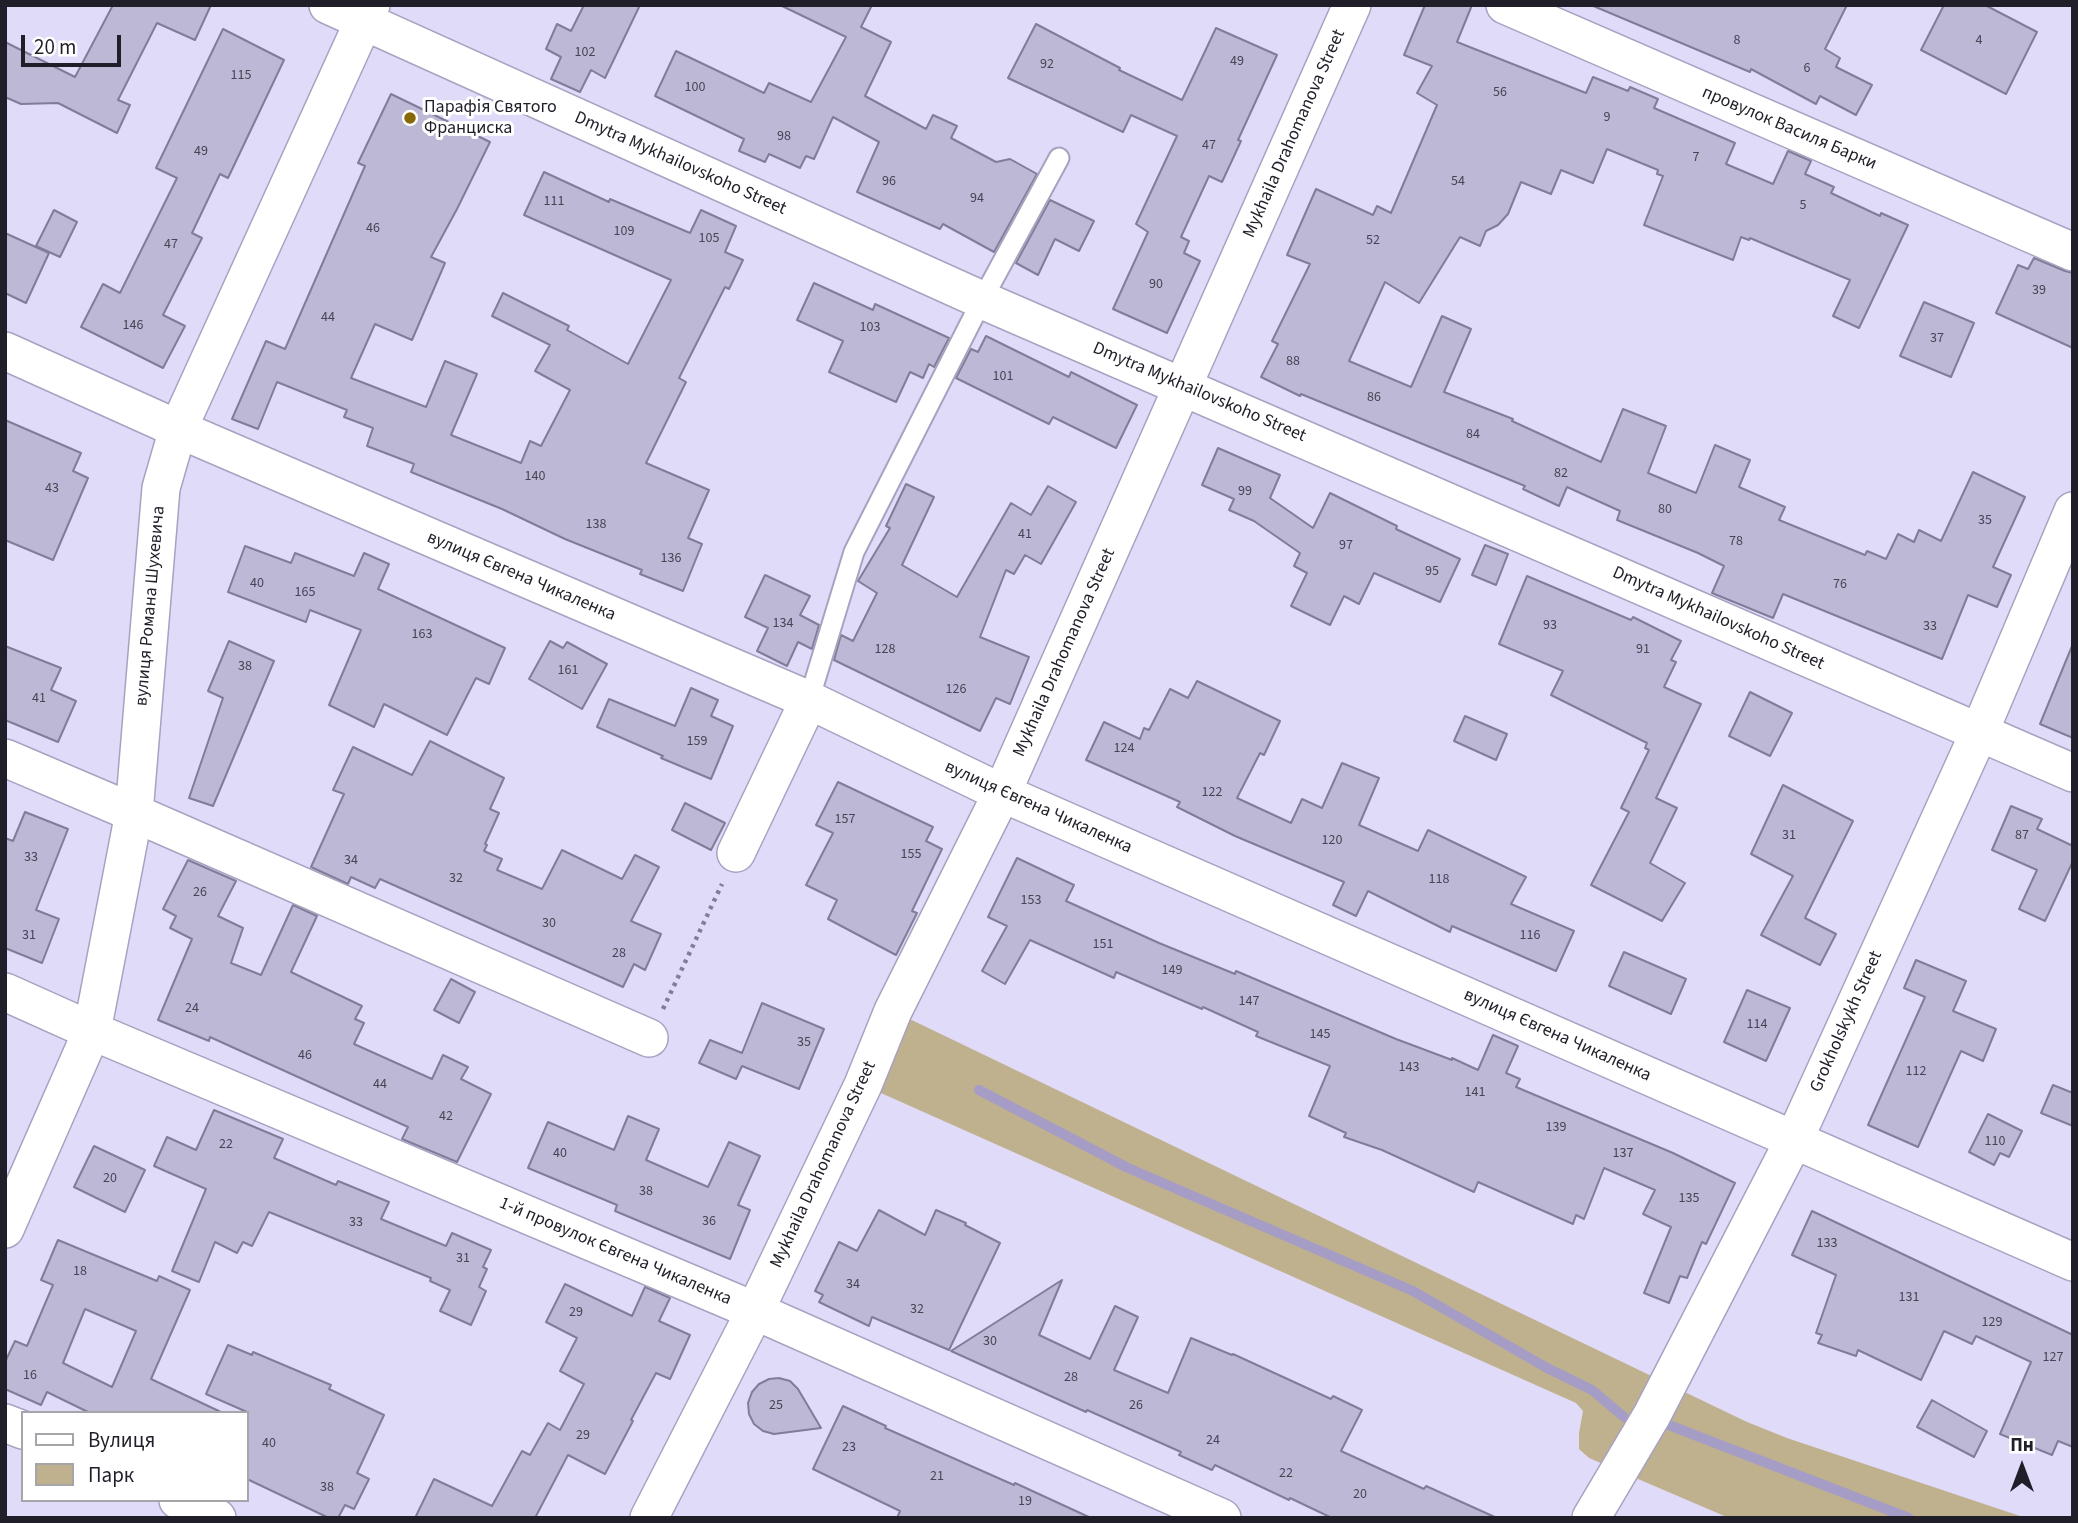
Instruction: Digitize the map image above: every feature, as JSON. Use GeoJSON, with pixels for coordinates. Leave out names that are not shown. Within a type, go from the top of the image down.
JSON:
{"type":"FeatureCollection","features":[{"type":"Feature","properties":{"kind":"street","name":"Dmytra Mykhailovskoho Street"},"geometry":{"type":"LineString","coordinates":[[328,5],[367,13],[982,300],[2073,773]]}},
{"type":"Feature","properties":{"kind":"street","name":"Mykhaila Drahomanova Street"},"geometry":{"type":"LineString","coordinates":[[649,1518],[755,1311],[863,1085],[893,1011],[1002,793],[1352,5]]}},
{"type":"Feature","properties":{"kind":"street","name":"провулок Василя Барки"},"geometry":{"type":"LineString","coordinates":[[1504,5],[2073,252]]}},
{"type":"Feature","properties":{"kind":"street","name":"вулиця Романа Шухевича"},"geometry":{"type":"LineString","coordinates":[[5,1229],[92,1031],[134,813],[161,488],[178,429],[367,13]]}},
{"type":"Feature","properties":{"kind":"street","name":"вулиця Євгена Чикаленка"},"geometry":{"type":"LineString","coordinates":[[5,351],[178,429],[809,700],[1002,793],[2073,1262]]}},
{"type":"Feature","properties":{"kind":"street","name":"Grokholskykh Street"},"geometry":{"type":"LineString","coordinates":[[1591,1518],[1652,1415],[1794,1140],[1979,733],[2073,511]]}},
{"type":"Feature","properties":{"kind":"street"},"geometry":{"type":"LineString","coordinates":[[736,853],[809,700]]}},
{"type":"Feature","properties":{"kind":"street"},"geometry":{"type":"LineString","coordinates":[[5,758],[649,1038]]}},
{"type":"Feature","properties":{"kind":"street","name":"1-й провулок Євгена Чикаленка"},"geometry":{"type":"LineString","coordinates":[[5,992],[755,1311],[1222,1518]]}},
{"type":"Feature","properties":{"kind":"street"},"geometry":{"type":"LineString","coordinates":[[182,1502],[217,1518]]}},
{"type":"Feature","properties":{"kind":"lane"},"geometry":{"type":"LineString","coordinates":[[809,700],[854,552],[982,300],[1059,158]]}},
{"type":"Feature","properties":{"kind":"path"},"geometry":{"type":"LineString","coordinates":[[649,1038],[736,853]]}},
{"type":"Feature","properties":{"kind":"green space"},"geometry":{"type":"Polygon","coordinates":[[[893,1011],[1747,1422],[1787,1438],[2026,1518],[1729,1518],[1589,1458],[1579,1449],[1583,1411],[1576,1403],[863,1085],[893,1011]]]}},
{"type":"Feature","properties":{"kind":"building"},"geometry":{"type":"Polygon","coordinates":[[[113,5],[211,5],[195,40],[157,23],[118,100],[130,105],[117,133],[58,103],[21,104],[5,97],[5,42],[75,77],[113,5]]]}},
{"type":"Feature","properties":{"kind":"building"},"geometry":{"type":"Polygon","coordinates":[[[584,5],[640,5],[605,78],[591,70],[580,92],[551,79],[561,57],[546,49],[557,24],[571,31],[584,5]]]}},
{"type":"Feature","properties":{"kind":"building"},"geometry":{"type":"Polygon","coordinates":[[[780,5],[872,5],[861,27],[891,42],[865,96],[926,129],[933,115],[957,126],[951,138],[996,162],[1010,159],[1037,174],[994,252],[943,224],[940,229],[857,192],[879,142],[833,117],[814,159],[806,156],[800,168],[769,154],[765,162],[739,151],[744,139],[655,96],[676,51],[764,93],[769,83],[811,102],[846,37],[780,5]]]}},
{"type":"Feature","properties":{"kind":"building"},"geometry":{"type":"Polygon","coordinates":[[[1425,5],[1472,5],[1457,42],[1586,93],[1593,77],[1628,91],[1630,87],[1658,99],[1654,108],[1735,143],[1726,164],[1773,184],[1788,151],[1811,161],[1805,174],[1834,187],[1831,193],[1880,216],[1881,213],[1908,225],[1859,328],[1833,316],[1850,280],[1750,238],[1741,237],[1733,260],[1644,225],[1663,176],[1657,174],[1658,170],[1607,149],[1593,183],[1561,170],[1551,194],[1521,182],[1508,214],[1498,225],[1486,231],[1480,246],[1460,237],[1419,303],[1385,282],[1349,361],[1411,387],[1442,316],[1471,329],[1444,392],[1513,419],[1512,421],[1601,462],[1623,409],[1666,426],[1648,473],[1696,493],[1715,445],[1750,460],[1739,487],[1785,507],[1779,520],[1865,555],[1867,551],[1886,559],[1898,534],[1914,542],[1919,530],[1941,541],[1973,472],[2025,497],[1993,567],[2011,575],[1997,607],[1968,595],[1942,659],[1783,594],[1773,618],[1712,593],[1724,566],[1617,520],[1620,511],[1567,487],[1559,506],[1523,489],[1525,486],[1301,394],[1300,396],[1261,377],[1278,344],[1272,341],[1310,264],[1287,255],[1316,189],[1373,215],[1377,206],[1391,213],[1437,105],[1417,93],[1432,66],[1404,55],[1425,5]]]}},
{"type":"Feature","properties":{"kind":"building"},"geometry":{"type":"Polygon","coordinates":[[[1591,5],[1847,5],[1825,49],[1840,58],[1836,67],[1872,85],[1856,115],[1820,96],[1816,104],[1751,69],[1750,72],[1591,5]]]}},
{"type":"Feature","properties":{"kind":"building"},"geometry":{"type":"Polygon","coordinates":[[[1944,5],[1985,5],[2037,32],[2006,94],[1921,50],[1944,5]]]}},
{"type":"Feature","properties":{"kind":"building"},"geometry":{"type":"Polygon","coordinates":[[[1036,24],[1120,68],[1119,70],[1182,100],[1216,28],[1277,55],[1222,182],[1209,176],[1181,237],[1189,241],[1184,253],[1200,261],[1167,333],[1113,309],[1148,232],[1136,224],[1177,136],[1131,115],[1123,132],[1008,78],[1036,24]]]}},
{"type":"Feature","properties":{"kind":"building"},"geometry":{"type":"Polygon","coordinates":[[[223,29],[284,60],[228,178],[220,174],[192,233],[202,238],[163,315],[185,326],[163,368],[81,327],[103,284],[120,293],[177,178],[156,168],[223,29]]]}},
{"type":"Feature","properties":{"kind":"building"},"geometry":{"type":"Polygon","coordinates":[[[391,94],[490,142],[431,257],[445,263],[412,340],[375,324],[351,378],[426,407],[445,361],[477,374],[451,435],[521,463],[530,441],[541,446],[570,390],[535,371],[550,345],[492,316],[503,293],[569,326],[567,330],[628,364],[671,280],[524,215],[544,172],[609,202],[610,199],[690,233],[701,210],[736,226],[725,252],[743,260],[729,289],[725,287],[679,378],[686,382],[646,463],[709,490],[688,538],[702,544],[683,591],[640,574],[642,570],[411,472],[414,464],[367,446],[373,428],[344,417],[347,410],[277,382],[258,429],[232,419],[266,341],[285,349],[365,166],[358,163],[391,94]]]}},
{"type":"Feature","properties":{"kind":"building"},"geometry":{"type":"Polygon","coordinates":[[[1050,200],[1094,221],[1079,251],[1055,239],[1038,275],[1016,263],[1050,200]]]}},
{"type":"Feature","properties":{"kind":"building"},"geometry":{"type":"Polygon","coordinates":[[[54,210],[77,222],[60,257],[36,246],[54,210]]]}},
{"type":"Feature","properties":{"kind":"building"},"geometry":{"type":"Polygon","coordinates":[[[5,233],[49,253],[26,303],[5,293],[5,233]]]}},
{"type":"Feature","properties":{"kind":"building"},"geometry":{"type":"Polygon","coordinates":[[[2034,258],[2073,273],[2073,348],[1996,313],[2018,265],[2028,269],[2034,258]]]}},
{"type":"Feature","properties":{"kind":"building"},"geometry":{"type":"Polygon","coordinates":[[[814,283],[873,310],[875,304],[949,338],[934,367],[929,364],[923,378],[910,372],[896,402],[829,372],[843,341],[797,320],[814,283]]]}},
{"type":"Feature","properties":{"kind":"building"},"geometry":{"type":"Polygon","coordinates":[[[1924,302],[1974,323],[1951,377],[1900,356],[1924,302]]]}},
{"type":"Feature","properties":{"kind":"building"},"geometry":{"type":"Polygon","coordinates":[[[986,336],[1069,377],[1071,372],[1137,405],[1116,448],[1053,417],[1049,424],[956,378],[971,349],[978,352],[986,336]]]}},
{"type":"Feature","properties":{"kind":"building"},"geometry":{"type":"Polygon","coordinates":[[[5,420],[81,453],[73,471],[88,478],[53,560],[5,540],[5,420]]]}},
{"type":"Feature","properties":{"kind":"building"},"geometry":{"type":"Polygon","coordinates":[[[1218,448],[1280,475],[1270,498],[1313,528],[1330,493],[1397,526],[1396,529],[1460,559],[1440,602],[1374,573],[1359,604],[1344,596],[1330,625],[1291,606],[1307,573],[1294,566],[1300,553],[1254,521],[1229,510],[1234,499],[1202,485],[1218,448]]]}},
{"type":"Feature","properties":{"kind":"building"},"geometry":{"type":"Polygon","coordinates":[[[906,484],[934,497],[902,565],[957,597],[1011,503],[1031,515],[1048,486],[1076,502],[1041,564],[1025,555],[1014,574],[1006,570],[980,637],[1029,657],[1010,704],[996,698],[980,731],[834,660],[841,635],[853,641],[877,593],[858,581],[890,528],[886,526],[906,484]]]}},
{"type":"Feature","properties":{"kind":"building"},"geometry":{"type":"Polygon","coordinates":[[[1485,545],[1508,554],[1496,585],[1472,575],[1485,545]]]}},
{"type":"Feature","properties":{"kind":"building"},"geometry":{"type":"Polygon","coordinates":[[[245,546],[291,563],[295,553],[354,576],[364,553],[389,564],[378,589],[505,648],[489,684],[476,678],[447,735],[384,704],[374,727],[329,705],[361,630],[310,610],[306,622],[228,592],[245,546]]]}},
{"type":"Feature","properties":{"kind":"building"},"geometry":{"type":"Polygon","coordinates":[[[765,575],[810,596],[800,615],[819,625],[812,649],[798,642],[787,666],[757,651],[768,628],[745,617],[765,575]]]}},
{"type":"Feature","properties":{"kind":"building"},"geometry":{"type":"Polygon","coordinates":[[[1527,576],[1631,620],[1633,617],[1681,641],[1671,660],[1676,662],[1664,687],[1701,704],[1656,798],[1677,808],[1650,863],[1685,883],[1662,921],[1591,885],[1629,812],[1621,808],[1649,750],[1645,748],[1647,743],[1551,695],[1563,671],[1499,644],[1527,576]]]}},
{"type":"Feature","properties":{"kind":"building"},"geometry":{"type":"Polygon","coordinates":[[[229,641],[274,661],[213,806],[189,798],[223,698],[208,691],[229,641]]]}},
{"type":"Feature","properties":{"kind":"building"},"geometry":{"type":"Polygon","coordinates":[[[550,641],[563,648],[567,642],[607,664],[582,709],[529,679],[550,641]]]}},
{"type":"Feature","properties":{"kind":"building"},"geometry":{"type":"Polygon","coordinates":[[[5,646],[61,668],[51,690],[76,701],[58,742],[5,720],[5,646]]]}},
{"type":"Feature","properties":{"kind":"building"},"geometry":{"type":"Polygon","coordinates":[[[2073,646],[2073,738],[2040,724],[2073,646]]]}},
{"type":"Feature","properties":{"kind":"building"},"geometry":{"type":"Polygon","coordinates":[[[1197,681],[1280,721],[1264,755],[1260,753],[1237,798],[1291,823],[1302,799],[1322,808],[1342,763],[1379,778],[1359,825],[1418,851],[1428,830],[1526,877],[1511,904],[1574,931],[1556,971],[1452,926],[1450,932],[1368,891],[1356,916],[1333,905],[1344,882],[1235,836],[1177,807],[1180,802],[1086,760],[1104,722],[1140,739],[1144,728],[1149,730],[1170,689],[1188,698],[1197,681]]]}},
{"type":"Feature","properties":{"kind":"building"},"geometry":{"type":"Polygon","coordinates":[[[691,688],[718,700],[711,716],[733,726],[711,779],[597,727],[609,699],[675,726],[691,688]]]}},
{"type":"Feature","properties":{"kind":"building"},"geometry":{"type":"Polygon","coordinates":[[[1750,692],[1792,713],[1770,756],[1729,736],[1750,692]]]}},
{"type":"Feature","properties":{"kind":"building"},"geometry":{"type":"Polygon","coordinates":[[[1465,716],[1507,734],[1496,760],[1454,741],[1465,716]]]}},
{"type":"Feature","properties":{"kind":"building"},"geometry":{"type":"Polygon","coordinates":[[[430,741],[504,778],[490,809],[499,813],[484,851],[502,859],[497,870],[542,889],[562,850],[622,879],[635,855],[659,867],[631,921],[661,934],[645,970],[634,964],[623,987],[380,879],[375,888],[351,877],[348,884],[311,867],[344,794],[333,790],[353,747],[412,775],[430,741]]]}},
{"type":"Feature","properties":{"kind":"building"},"geometry":{"type":"Polygon","coordinates":[[[838,782],[933,827],[926,841],[942,849],[912,911],[917,913],[896,955],[828,919],[837,900],[806,885],[833,833],[816,825],[838,782]]]}},
{"type":"Feature","properties":{"kind":"building"},"geometry":{"type":"Polygon","coordinates":[[[1783,785],[1853,821],[1805,918],[1836,934],[1820,965],[1761,935],[1793,876],[1751,854],[1783,785]]]}},
{"type":"Feature","properties":{"kind":"building"},"geometry":{"type":"Polygon","coordinates":[[[685,803],[725,823],[711,850],[672,830],[685,803]]]}},
{"type":"Feature","properties":{"kind":"building"},"geometry":{"type":"Polygon","coordinates":[[[2011,806],[2042,819],[2037,829],[2073,846],[2073,861],[2045,921],[2019,909],[2037,870],[1992,850],[2011,806]]]}},
{"type":"Feature","properties":{"kind":"building"},"geometry":{"type":"Polygon","coordinates":[[[25,812],[68,829],[36,910],[59,919],[42,963],[5,948],[5,838],[13,841],[25,812]]]}},
{"type":"Feature","properties":{"kind":"building"},"geometry":{"type":"Polygon","coordinates":[[[1017,858],[1074,885],[1066,901],[1159,943],[1235,974],[1236,971],[1396,1039],[1478,1070],[1493,1035],[1518,1046],[1506,1073],[1520,1079],[1516,1087],[1673,1153],[1735,1183],[1706,1244],[1702,1242],[1687,1278],[1680,1276],[1669,1303],[1644,1293],[1671,1227],[1643,1214],[1655,1190],[1604,1168],[1584,1219],[1576,1215],[1573,1224],[1478,1182],[1474,1192],[1382,1150],[1344,1137],[1346,1133],[1309,1116],[1330,1066],[1256,1036],[1258,1032],[1203,1007],[1202,1009],[1116,972],[1114,978],[1030,940],[1005,984],[982,971],[1007,926],[988,917],[1017,858]]]}},
{"type":"Feature","properties":{"kind":"building"},"geometry":{"type":"Polygon","coordinates":[[[188,860],[236,881],[218,916],[243,928],[231,963],[261,975],[293,905],[317,916],[291,972],[362,1006],[355,1019],[364,1023],[354,1044],[432,1079],[443,1055],[468,1067],[461,1079],[491,1094],[457,1162],[402,1139],[408,1127],[210,1037],[209,1041],[158,1020],[192,939],[170,928],[176,916],[163,909],[188,860]]]}},
{"type":"Feature","properties":{"kind":"building"},"geometry":{"type":"Polygon","coordinates":[[[1624,952],[1686,979],[1671,1014],[1609,986],[1624,952]]]}},
{"type":"Feature","properties":{"kind":"building"},"geometry":{"type":"Polygon","coordinates":[[[1916,960],[1966,981],[1953,1011],[1996,1029],[1983,1061],[1961,1051],[1918,1147],[1868,1125],[1925,997],[1904,988],[1916,960]]]}},
{"type":"Feature","properties":{"kind":"building"},"geometry":{"type":"Polygon","coordinates":[[[451,979],[475,992],[459,1023],[434,1010],[451,979]]]}},
{"type":"Feature","properties":{"kind":"building"},"geometry":{"type":"Polygon","coordinates":[[[1747,990],[1790,1008],[1766,1061],[1724,1042],[1747,990]]]}},
{"type":"Feature","properties":{"kind":"building"},"geometry":{"type":"Polygon","coordinates":[[[762,1003],[824,1029],[799,1089],[742,1066],[736,1079],[699,1063],[710,1040],[742,1053],[762,1003]]]}},
{"type":"Feature","properties":{"kind":"building"},"geometry":{"type":"Polygon","coordinates":[[[2053,1085],[2073,1093],[2073,1126],[2041,1113],[2053,1085]]]}},
{"type":"Feature","properties":{"kind":"building"},"geometry":{"type":"Polygon","coordinates":[[[214,1110],[283,1139],[274,1158],[336,1185],[338,1181],[389,1202],[381,1219],[446,1246],[452,1233],[491,1250],[483,1267],[487,1269],[479,1287],[486,1291],[471,1325],[440,1311],[450,1290],[430,1281],[431,1278],[269,1212],[252,1246],[243,1242],[237,1253],[215,1242],[199,1282],[172,1271],[206,1189],[154,1166],[167,1137],[196,1150],[214,1110]]]}},
{"type":"Feature","properties":{"kind":"building"},"geometry":{"type":"Polygon","coordinates":[[[1988,1114],[2022,1131],[2009,1157],[2000,1153],[1994,1165],[1969,1152],[1988,1114]]]}},
{"type":"Feature","properties":{"kind":"building"},"geometry":{"type":"Polygon","coordinates":[[[628,1116],[659,1129],[646,1160],[708,1187],[729,1142],[760,1156],[738,1205],[750,1210],[730,1259],[615,1211],[617,1205],[528,1168],[548,1122],[614,1150],[628,1116]]]}},
{"type":"Feature","properties":{"kind":"building"},"geometry":{"type":"Polygon","coordinates":[[[94,1146],[145,1170],[125,1212],[74,1187],[94,1146]]]}},
{"type":"Feature","properties":{"kind":"building"},"geometry":{"type":"Polygon","coordinates":[[[879,1210],[925,1235],[936,1210],[966,1223],[965,1225],[1000,1243],[949,1350],[872,1317],[869,1326],[819,1302],[823,1295],[815,1291],[839,1242],[857,1251],[879,1210]]]}},
{"type":"Feature","properties":{"kind":"building"},"geometry":{"type":"Polygon","coordinates":[[[1812,1211],[2073,1335],[2073,1447],[2058,1441],[2052,1455],[2000,1434],[2031,1362],[1976,1336],[1972,1344],[1944,1331],[1921,1380],[1858,1350],[1856,1356],[1818,1343],[1822,1335],[1816,1333],[1836,1275],[1792,1255],[1812,1211]]]}},
{"type":"Feature","properties":{"kind":"building"},"geometry":{"type":"Polygon","coordinates":[[[58,1240],[157,1281],[159,1276],[190,1290],[151,1379],[219,1411],[86,1411],[47,1392],[41,1405],[5,1389],[5,1362],[15,1341],[27,1346],[53,1285],[41,1280],[58,1240]],[[85,1309],[63,1363],[112,1387],[136,1331],[85,1309]]]}},
{"type":"Feature","properties":{"kind":"building"},"geometry":{"type":"Polygon","coordinates":[[[1062,1280],[1039,1335],[1090,1359],[1115,1306],[1138,1317],[1114,1370],[1168,1393],[1191,1338],[1233,1354],[1331,1399],[1333,1396],[1362,1410],[1341,1451],[1424,1489],[1426,1486],[1497,1518],[1332,1518],[1215,1465],[1212,1470],[1179,1455],[1181,1452],[951,1351],[1062,1280]]]}},
{"type":"Feature","properties":{"kind":"building"},"geometry":{"type":"Polygon","coordinates":[[[565,1284],[632,1316],[645,1287],[670,1298],[659,1321],[690,1335],[670,1379],[656,1373],[605,1474],[568,1455],[535,1518],[415,1518],[434,1479],[492,1506],[522,1451],[530,1455],[548,1423],[560,1430],[584,1384],[560,1371],[577,1338],[546,1322],[565,1284]]]}},
{"type":"Feature","properties":{"kind":"building"},"geometry":{"type":"Polygon","coordinates":[[[228,1345],[252,1355],[253,1352],[331,1385],[329,1389],[384,1415],[357,1473],[369,1479],[354,1509],[345,1505],[338,1518],[329,1518],[248,1479],[248,1411],[206,1394],[228,1345]]]}},
{"type":"Feature","properties":{"kind":"building"},"geometry":{"type":"Polygon","coordinates":[[[779,1378],[790,1381],[798,1389],[821,1428],[774,1434],[763,1431],[754,1424],[748,1403],[752,1392],[759,1384],[779,1378]]]}},
{"type":"Feature","properties":{"kind":"building"},"geometry":{"type":"Polygon","coordinates":[[[1932,1400],[1987,1431],[1974,1457],[1917,1427],[1932,1400]]]}},
{"type":"Feature","properties":{"kind":"building"},"geometry":{"type":"Polygon","coordinates":[[[843,1406],[886,1426],[885,1428],[1091,1518],[897,1518],[900,1511],[813,1469],[843,1406]]]}},
{"type":"Feature","properties":{"kind":"waterway"},"geometry":{"type":"LineString","coordinates":[[979,1090],[1128,1168],[1413,1291],[1547,1368],[1592,1390],[1624,1417]]}},
{"type":"Feature","properties":{"kind":"waterway"},"geometry":{"type":"LineString","coordinates":[[1661,1422],[1909,1518]]}},
{"type":"Feature","properties":{"kind":"place","name":"Парафія Святого Франциска"},"geometry":{"type":"Point","coordinates":[410,118]}}]}
